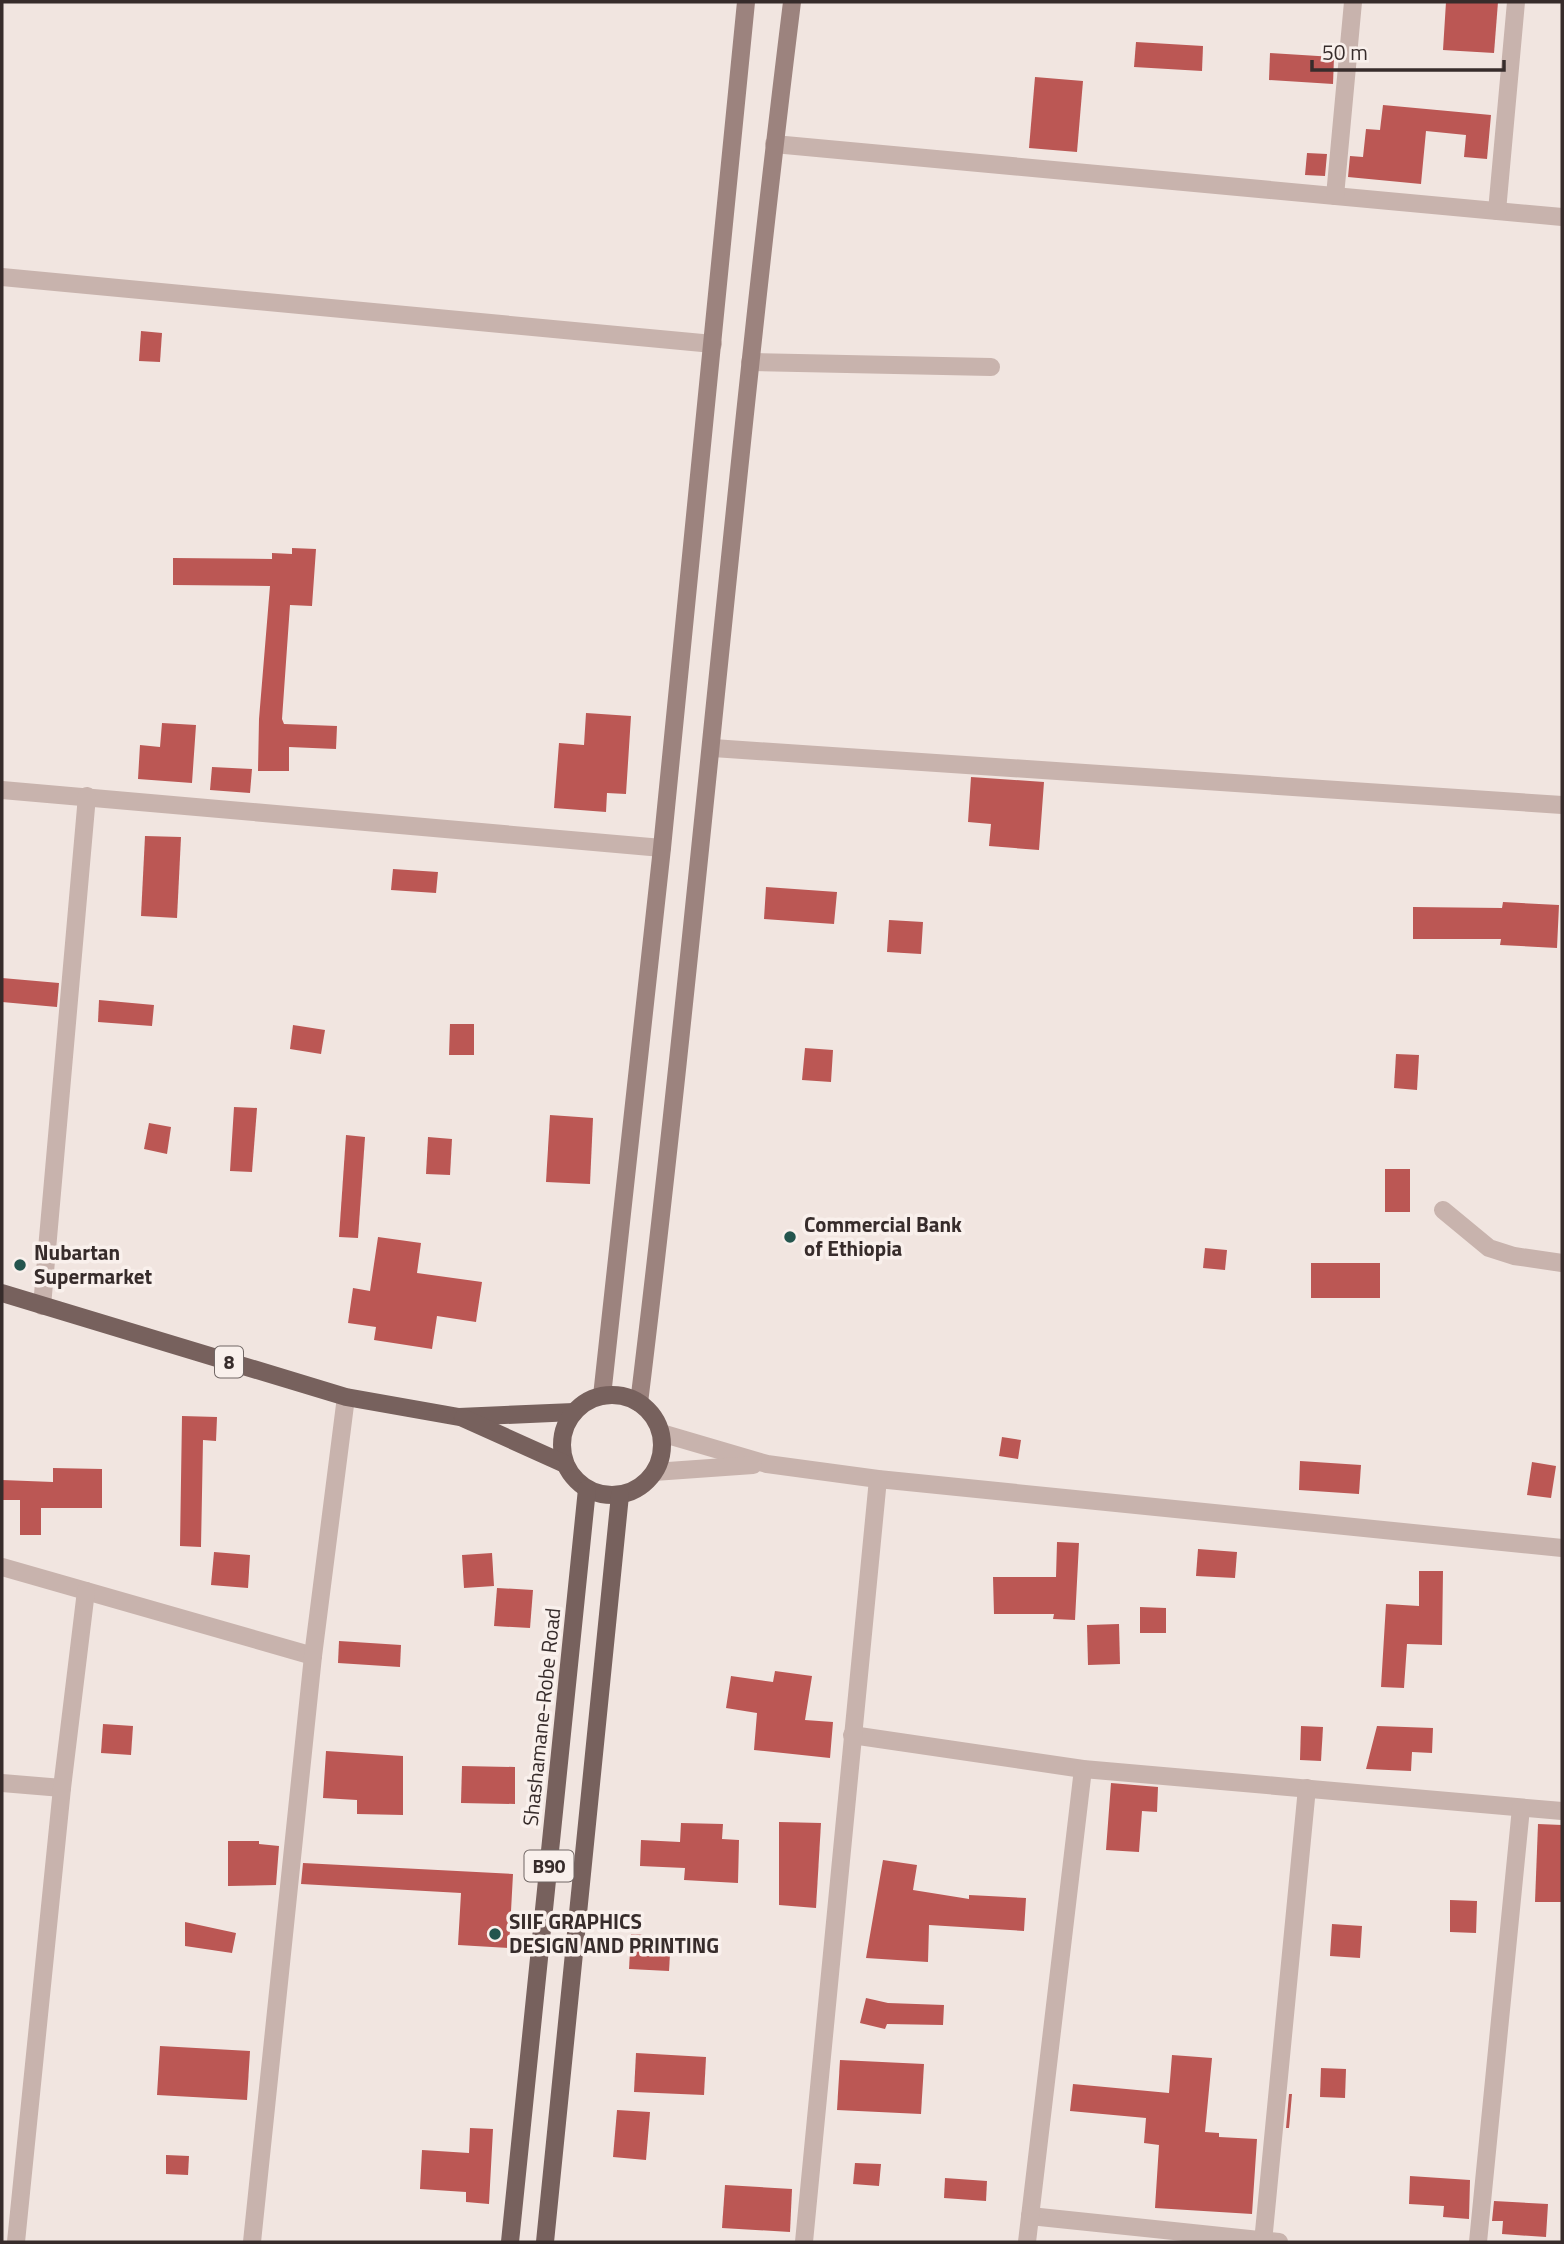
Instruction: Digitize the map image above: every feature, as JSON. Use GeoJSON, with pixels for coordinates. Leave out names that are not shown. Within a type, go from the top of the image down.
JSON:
{"type":"FeatureCollection","features":[{"type":"Feature","properties":{"kind":"main road"},"geometry":{"type":"LineString","coordinates":[[602,1396],[662,848],[746,2]]}},
{"type":"Feature","properties":{"kind":"main road"},"geometry":{"type":"LineString","coordinates":[[639,1403],[713,748],[750,362],[792,2]]}},
{"type":"Feature","properties":{"kind":"main road","name":"8"},"geometry":{"type":"LineString","coordinates":[[2,1293],[346,1397],[459,1417],[574,1412]]}},
{"type":"Feature","properties":{"kind":"main road"},"geometry":{"type":"LineString","coordinates":[[615,1395],[639,1403],[653,1416],[661,1433],[660,1460],[654,1472],[645,1483],[620,1495],[587,1489],[565,1464],[563,1431],[574,1412],[591,1399],[602,1396],[615,1395]]}},
{"type":"Feature","properties":{"kind":"main road","name":"8"},"geometry":{"type":"LineString","coordinates":[[459,1417],[565,1464]]}},
{"type":"Feature","properties":{"kind":"main road","name":"Shashamane-Robe Road"},"geometry":{"type":"LineString","coordinates":[[510,2242],[587,1489]]}},
{"type":"Feature","properties":{"kind":"main road","name":"B90"},"geometry":{"type":"LineString","coordinates":[[545,2242],[620,1495]]}},
{"type":"Feature","properties":{"kind":"street"},"geometry":{"type":"LineString","coordinates":[[1335,196],[1353,2]]}},
{"type":"Feature","properties":{"kind":"street"},"geometry":{"type":"LineString","coordinates":[[1497,211],[1516,2]]}},
{"type":"Feature","properties":{"kind":"street"},"geometry":{"type":"LineString","coordinates":[[774,145],[1562,217]]}},
{"type":"Feature","properties":{"kind":"street"},"geometry":{"type":"LineString","coordinates":[[2,277],[713,344]]}},
{"type":"Feature","properties":{"kind":"street"},"geometry":{"type":"LineString","coordinates":[[750,362],[991,366]]}},
{"type":"Feature","properties":{"kind":"street"},"geometry":{"type":"LineString","coordinates":[[713,748],[1562,806]]}},
{"type":"Feature","properties":{"kind":"street"},"geometry":{"type":"LineString","coordinates":[[2,790],[662,848]]}},
{"type":"Feature","properties":{"kind":"street"},"geometry":{"type":"LineString","coordinates":[[43,1306],[87,796]]}},
{"type":"Feature","properties":{"kind":"street"},"geometry":{"type":"LineString","coordinates":[[1443,1210],[1489,1248],[1514,1256],[1562,1263]]}},
{"type":"Feature","properties":{"kind":"street"},"geometry":{"type":"LineString","coordinates":[[252,2242],[313,1656],[346,1397]]}},
{"type":"Feature","properties":{"kind":"street"},"geometry":{"type":"LineString","coordinates":[[661,1433],[767,1464],[878,1479],[1562,1548]]}},
{"type":"Feature","properties":{"kind":"street"},"geometry":{"type":"LineString","coordinates":[[654,1472],[767,1464]]}},
{"type":"Feature","properties":{"kind":"street"},"geometry":{"type":"LineString","coordinates":[[804,2242],[878,1479]]}},
{"type":"Feature","properties":{"kind":"street"},"geometry":{"type":"LineString","coordinates":[[2,1567],[313,1656]]}},
{"type":"Feature","properties":{"kind":"street"},"geometry":{"type":"LineString","coordinates":[[16,2242],[62,1788],[86,1591]]}},
{"type":"Feature","properties":{"kind":"street"},"geometry":{"type":"LineString","coordinates":[[852,1735],[1083,1769],[1562,1811]]}},
{"type":"Feature","properties":{"kind":"street"},"geometry":{"type":"LineString","coordinates":[[1027,2242],[1083,1769]]}},
{"type":"Feature","properties":{"kind":"street"},"geometry":{"type":"LineString","coordinates":[[2,1783],[62,1788]]}},
{"type":"Feature","properties":{"kind":"street"},"geometry":{"type":"LineString","coordinates":[[1030,2216],[1268,2242],[1307,1788]]}},
{"type":"Feature","properties":{"kind":"street"},"geometry":{"type":"LineString","coordinates":[[1478,2242],[1521,1808]]}},
{"type":"Feature","properties":{"kind":"building"},"geometry":{"type":"Polygon","coordinates":[[[1446,2],[1498,2],[1494,53],[1443,50],[1446,2]]]}},
{"type":"Feature","properties":{"kind":"building"},"geometry":{"type":"Polygon","coordinates":[[[1136,42],[1203,46],[1202,71],[1134,67],[1136,42]]]}},
{"type":"Feature","properties":{"kind":"building"},"geometry":{"type":"Polygon","coordinates":[[[1270,53],[1334,57],[1333,84],[1269,80],[1270,53]]]}},
{"type":"Feature","properties":{"kind":"building"},"geometry":{"type":"Polygon","coordinates":[[[1035,77],[1083,81],[1077,152],[1029,148],[1035,77]]]}},
{"type":"Feature","properties":{"kind":"building"},"geometry":{"type":"Polygon","coordinates":[[[1383,105],[1491,115],[1487,159],[1464,157],[1466,135],[1426,131],[1421,184],[1348,177],[1350,156],[1363,157],[1366,129],[1380,130],[1383,105]]]}},
{"type":"Feature","properties":{"kind":"building"},"geometry":{"type":"Polygon","coordinates":[[[1307,153],[1327,154],[1325,176],[1305,175],[1307,153]]]}},
{"type":"Feature","properties":{"kind":"building"},"geometry":{"type":"Polygon","coordinates":[[[141,331],[162,333],[160,362],[139,361],[141,331]]]}},
{"type":"Feature","properties":{"kind":"building"},"geometry":{"type":"Polygon","coordinates":[[[292,548],[316,549],[312,606],[290,605],[282,719],[284,724],[337,726],[336,749],[289,747],[289,771],[258,771],[259,719],[270,586],[173,585],[173,558],[272,559],[272,553],[292,554],[292,548]]]}},
{"type":"Feature","properties":{"kind":"building"},"geometry":{"type":"Polygon","coordinates":[[[586,713],[631,716],[626,794],[607,793],[606,812],[554,808],[559,743],[584,745],[586,713]]]}},
{"type":"Feature","properties":{"kind":"building"},"geometry":{"type":"Polygon","coordinates":[[[162,723],[196,725],[192,783],[138,779],[140,745],[160,747],[162,723]]]}},
{"type":"Feature","properties":{"kind":"building"},"geometry":{"type":"Polygon","coordinates":[[[212,767],[252,769],[250,793],[210,790],[212,767]]]}},
{"type":"Feature","properties":{"kind":"building"},"geometry":{"type":"Polygon","coordinates":[[[971,777],[1044,782],[1039,850],[989,846],[991,824],[968,822],[971,777]]]}},
{"type":"Feature","properties":{"kind":"building"},"geometry":{"type":"Polygon","coordinates":[[[145,836],[181,837],[177,918],[141,916],[145,836]]]}},
{"type":"Feature","properties":{"kind":"building"},"geometry":{"type":"Polygon","coordinates":[[[393,869],[438,872],[436,893],[391,890],[393,869]]]}},
{"type":"Feature","properties":{"kind":"building"},"geometry":{"type":"Polygon","coordinates":[[[766,887],[837,892],[834,924],[764,919],[766,887]]]}},
{"type":"Feature","properties":{"kind":"building"},"geometry":{"type":"Polygon","coordinates":[[[1503,902],[1559,905],[1557,948],[1500,945],[1501,939],[1413,939],[1413,907],[1502,908],[1503,902]]]}},
{"type":"Feature","properties":{"kind":"building"},"geometry":{"type":"Polygon","coordinates":[[[889,920],[923,922],[921,954],[887,952],[889,920]]]}},
{"type":"Feature","properties":{"kind":"building"},"geometry":{"type":"Polygon","coordinates":[[[2,978],[59,983],[57,1007],[2,1002],[2,978]]]}},
{"type":"Feature","properties":{"kind":"building"},"geometry":{"type":"Polygon","coordinates":[[[99,1000],[154,1005],[152,1026],[98,1022],[99,1000]]]}},
{"type":"Feature","properties":{"kind":"building"},"geometry":{"type":"Polygon","coordinates":[[[450,1024],[474,1024],[474,1055],[449,1055],[450,1024]]]}},
{"type":"Feature","properties":{"kind":"building"},"geometry":{"type":"Polygon","coordinates":[[[293,1025],[325,1030],[321,1054],[290,1049],[293,1025]]]}},
{"type":"Feature","properties":{"kind":"building"},"geometry":{"type":"Polygon","coordinates":[[[805,1048],[833,1050],[831,1082],[802,1080],[805,1048]]]}},
{"type":"Feature","properties":{"kind":"building"},"geometry":{"type":"Polygon","coordinates":[[[1396,1054],[1419,1055],[1417,1090],[1394,1088],[1396,1054]]]}},
{"type":"Feature","properties":{"kind":"building"},"geometry":{"type":"Polygon","coordinates":[[[234,1107],[257,1108],[252,1172],[230,1171],[234,1107]]]}},
{"type":"Feature","properties":{"kind":"building"},"geometry":{"type":"Polygon","coordinates":[[[550,1115],[593,1118],[590,1184],[546,1182],[550,1115]]]}},
{"type":"Feature","properties":{"kind":"building"},"geometry":{"type":"Polygon","coordinates":[[[149,1123],[171,1127],[167,1154],[144,1149],[149,1123]]]}},
{"type":"Feature","properties":{"kind":"building"},"geometry":{"type":"Polygon","coordinates":[[[346,1135],[365,1137],[358,1238],[339,1237],[346,1135]]]}},
{"type":"Feature","properties":{"kind":"building"},"geometry":{"type":"Polygon","coordinates":[[[428,1137],[452,1139],[450,1175],[426,1174],[428,1137]]]}},
{"type":"Feature","properties":{"kind":"building"},"geometry":{"type":"Polygon","coordinates":[[[1385,1169],[1410,1169],[1410,1212],[1385,1212],[1385,1169]]]}},
{"type":"Feature","properties":{"kind":"building"},"geometry":{"type":"Polygon","coordinates":[[[378,1237],[421,1243],[417,1273],[482,1282],[476,1322],[437,1316],[432,1349],[374,1340],[376,1327],[348,1323],[353,1288],[370,1291],[378,1237]]]}},
{"type":"Feature","properties":{"kind":"building"},"geometry":{"type":"Polygon","coordinates":[[[1205,1248],[1227,1250],[1225,1270],[1203,1268],[1205,1248]]]}},
{"type":"Feature","properties":{"kind":"building"},"geometry":{"type":"Polygon","coordinates":[[[1311,1263],[1380,1263],[1380,1298],[1311,1298],[1311,1263]]]}},
{"type":"Feature","properties":{"kind":"building"},"geometry":{"type":"Polygon","coordinates":[[[182,1416],[217,1417],[216,1441],[203,1440],[201,1547],[180,1546],[182,1416]]]}},
{"type":"Feature","properties":{"kind":"building"},"geometry":{"type":"Polygon","coordinates":[[[1002,1437],[1021,1440],[1018,1459],[999,1456],[1002,1437]]]}},
{"type":"Feature","properties":{"kind":"building"},"geometry":{"type":"Polygon","coordinates":[[[1300,1461],[1361,1465],[1359,1494],[1299,1490],[1300,1461]]]}},
{"type":"Feature","properties":{"kind":"building"},"geometry":{"type":"Polygon","coordinates":[[[1532,1462],[1556,1466],[1551,1498],[1527,1495],[1532,1462]]]}},
{"type":"Feature","properties":{"kind":"building"},"geometry":{"type":"Polygon","coordinates":[[[53,1468],[102,1469],[102,1508],[41,1508],[41,1535],[20,1535],[20,1500],[2,1500],[2,1480],[53,1482],[53,1468]]]}},
{"type":"Feature","properties":{"kind":"building"},"geometry":{"type":"Polygon","coordinates":[[[1057,1542],[1079,1543],[1075,1620],[1053,1619],[1054,1614],[994,1614],[993,1577],[1056,1577],[1057,1542]]]}},
{"type":"Feature","properties":{"kind":"building"},"geometry":{"type":"Polygon","coordinates":[[[1198,1549],[1237,1552],[1235,1578],[1196,1576],[1198,1549]]]}},
{"type":"Feature","properties":{"kind":"building"},"geometry":{"type":"Polygon","coordinates":[[[214,1552],[250,1555],[248,1588],[211,1585],[214,1552]]]}},
{"type":"Feature","properties":{"kind":"building"},"geometry":{"type":"Polygon","coordinates":[[[492,1553],[494,1586],[464,1588],[462,1555],[492,1553]]]}},
{"type":"Feature","properties":{"kind":"building"},"geometry":{"type":"Polygon","coordinates":[[[1419,1571],[1443,1571],[1442,1645],[1407,1644],[1404,1688],[1381,1687],[1386,1604],[1419,1606],[1419,1571]]]}},
{"type":"Feature","properties":{"kind":"building"},"geometry":{"type":"Polygon","coordinates":[[[497,1588],[533,1590],[530,1628],[494,1626],[497,1588]]]}},
{"type":"Feature","properties":{"kind":"building"},"geometry":{"type":"Polygon","coordinates":[[[1140,1607],[1166,1608],[1166,1633],[1140,1633],[1140,1607]]]}},
{"type":"Feature","properties":{"kind":"building"},"geometry":{"type":"Polygon","coordinates":[[[1119,1624],[1120,1664],[1088,1665],[1087,1625],[1119,1624]]]}},
{"type":"Feature","properties":{"kind":"building"},"geometry":{"type":"Polygon","coordinates":[[[339,1641],[401,1645],[400,1667],[338,1663],[339,1641]]]}},
{"type":"Feature","properties":{"kind":"building"},"geometry":{"type":"Polygon","coordinates":[[[775,1671],[812,1676],[805,1720],[833,1722],[830,1758],[754,1750],[757,1713],[726,1708],[731,1676],[773,1682],[775,1671]]]}},
{"type":"Feature","properties":{"kind":"building"},"geometry":{"type":"Polygon","coordinates":[[[103,1724],[133,1726],[131,1755],[101,1753],[103,1724]]]}},
{"type":"Feature","properties":{"kind":"building"},"geometry":{"type":"Polygon","coordinates":[[[1301,1726],[1323,1727],[1321,1761],[1300,1760],[1301,1726]]]}},
{"type":"Feature","properties":{"kind":"building"},"geometry":{"type":"Polygon","coordinates":[[[1377,1726],[1433,1728],[1432,1753],[1412,1752],[1411,1771],[1366,1769],[1377,1726]]]}},
{"type":"Feature","properties":{"kind":"building"},"geometry":{"type":"Polygon","coordinates":[[[326,1751],[403,1756],[403,1815],[357,1814],[357,1800],[323,1798],[326,1751]]]}},
{"type":"Feature","properties":{"kind":"building"},"geometry":{"type":"Polygon","coordinates":[[[462,1766],[515,1767],[515,1804],[461,1803],[462,1766]]]}},
{"type":"Feature","properties":{"kind":"building"},"geometry":{"type":"Polygon","coordinates":[[[1111,1783],[1158,1787],[1157,1812],[1142,1811],[1139,1852],[1106,1850],[1111,1783]]]}},
{"type":"Feature","properties":{"kind":"building"},"geometry":{"type":"Polygon","coordinates":[[[779,1822],[821,1823],[816,1908],[779,1905],[779,1822]]]}},
{"type":"Feature","properties":{"kind":"building"},"geometry":{"type":"Polygon","coordinates":[[[681,1823],[723,1824],[722,1839],[739,1840],[738,1883],[684,1880],[685,1868],[640,1866],[641,1840],[680,1842],[681,1823]]]}},
{"type":"Feature","properties":{"kind":"building"},"geometry":{"type":"Polygon","coordinates":[[[1538,1824],[1562,1825],[1562,1902],[1535,1902],[1538,1824]]]}},
{"type":"Feature","properties":{"kind":"building"},"geometry":{"type":"Polygon","coordinates":[[[228,1841],[259,1841],[259,1844],[279,1846],[276,1885],[228,1886],[228,1841]]]}},
{"type":"Feature","properties":{"kind":"building"},"geometry":{"type":"Polygon","coordinates":[[[883,1860],[917,1865],[913,1890],[969,1899],[969,1895],[1026,1898],[1024,1931],[929,1925],[928,1962],[866,1958],[883,1860]]]}},
{"type":"Feature","properties":{"kind":"building"},"geometry":{"type":"Polygon","coordinates":[[[303,1863],[513,1874],[509,1948],[458,1945],[461,1893],[301,1884],[303,1863]]]}},
{"type":"Feature","properties":{"kind":"building"},"geometry":{"type":"Polygon","coordinates":[[[1450,1900],[1477,1901],[1476,1933],[1450,1932],[1450,1900]]]}},
{"type":"Feature","properties":{"kind":"building"},"geometry":{"type":"Polygon","coordinates":[[[185,1922],[236,1933],[232,1953],[185,1946],[185,1922]]]}},
{"type":"Feature","properties":{"kind":"building"},"geometry":{"type":"Polygon","coordinates":[[[1332,1924],[1362,1926],[1360,1958],[1330,1956],[1332,1924]]]}},
{"type":"Feature","properties":{"kind":"building"},"geometry":{"type":"Polygon","coordinates":[[[631,1934],[671,1937],[669,1971],[629,1969],[631,1934]]]}},
{"type":"Feature","properties":{"kind":"building"},"geometry":{"type":"Polygon","coordinates":[[[866,1998],[888,2003],[944,2005],[943,2025],[887,2024],[885,2029],[860,2023],[866,1998]]]}},
{"type":"Feature","properties":{"kind":"building"},"geometry":{"type":"Polygon","coordinates":[[[160,2046],[250,2051],[247,2100],[157,2095],[160,2046]]]}},
{"type":"Feature","properties":{"kind":"building"},"geometry":{"type":"Polygon","coordinates":[[[636,2053],[706,2057],[704,2095],[634,2092],[636,2053]]]}},
{"type":"Feature","properties":{"kind":"building"},"geometry":{"type":"Polygon","coordinates":[[[1172,2055],[1212,2058],[1205,2132],[1219,2133],[1219,2137],[1257,2139],[1252,2214],[1155,2208],[1159,2145],[1144,2143],[1146,2118],[1070,2111],[1073,2084],[1169,2093],[1172,2055]]]}},
{"type":"Feature","properties":{"kind":"building"},"geometry":{"type":"Polygon","coordinates":[[[840,2060],[924,2064],[921,2114],[837,2110],[840,2060]]]}},
{"type":"Feature","properties":{"kind":"building"},"geometry":{"type":"Polygon","coordinates":[[[1321,2068],[1346,2069],[1345,2098],[1320,2097],[1321,2068]]]}},
{"type":"Feature","properties":{"kind":"building"},"geometry":{"type":"Polygon","coordinates":[[[1289,2094],[1292,2094],[1289,2128],[1286,2128],[1289,2094]]]}},
{"type":"Feature","properties":{"kind":"building"},"geometry":{"type":"Polygon","coordinates":[[[617,2110],[650,2112],[646,2160],[613,2157],[617,2110]]]}},
{"type":"Feature","properties":{"kind":"building"},"geometry":{"type":"Polygon","coordinates":[[[470,2128],[493,2129],[489,2204],[466,2202],[466,2192],[420,2189],[422,2150],[469,2153],[470,2128]]]}},
{"type":"Feature","properties":{"kind":"building"},"geometry":{"type":"Polygon","coordinates":[[[166,2155],[189,2156],[188,2175],[166,2174],[166,2155]]]}},
{"type":"Feature","properties":{"kind":"building"},"geometry":{"type":"Polygon","coordinates":[[[855,2163],[881,2164],[879,2186],[853,2184],[855,2163]]]}},
{"type":"Feature","properties":{"kind":"building"},"geometry":{"type":"Polygon","coordinates":[[[1410,2176],[1470,2180],[1469,2219],[1443,2217],[1444,2206],[1409,2204],[1410,2176]]]}},
{"type":"Feature","properties":{"kind":"building"},"geometry":{"type":"Polygon","coordinates":[[[945,2178],[987,2181],[986,2201],[944,2198],[945,2178]]]}},
{"type":"Feature","properties":{"kind":"building"},"geometry":{"type":"Polygon","coordinates":[[[725,2185],[792,2189],[790,2232],[722,2228],[725,2185]]]}},
{"type":"Feature","properties":{"kind":"building"},"geometry":{"type":"Polygon","coordinates":[[[1494,2201],[1548,2204],[1546,2237],[1502,2234],[1503,2221],[1492,2221],[1494,2201]]]}},
{"type":"Feature","properties":{"kind":"place","name":"Commercial Bank of Ethiopia"},"geometry":{"type":"Point","coordinates":[790,1237]}},
{"type":"Feature","properties":{"kind":"place","name":"Nubartan Supermarket"},"geometry":{"type":"Point","coordinates":[20,1265]}},
{"type":"Feature","properties":{"kind":"place","name":"SIIF GRAPHICS DESIGN AND PRINTING"},"geometry":{"type":"Point","coordinates":[495,1934]}}]}
